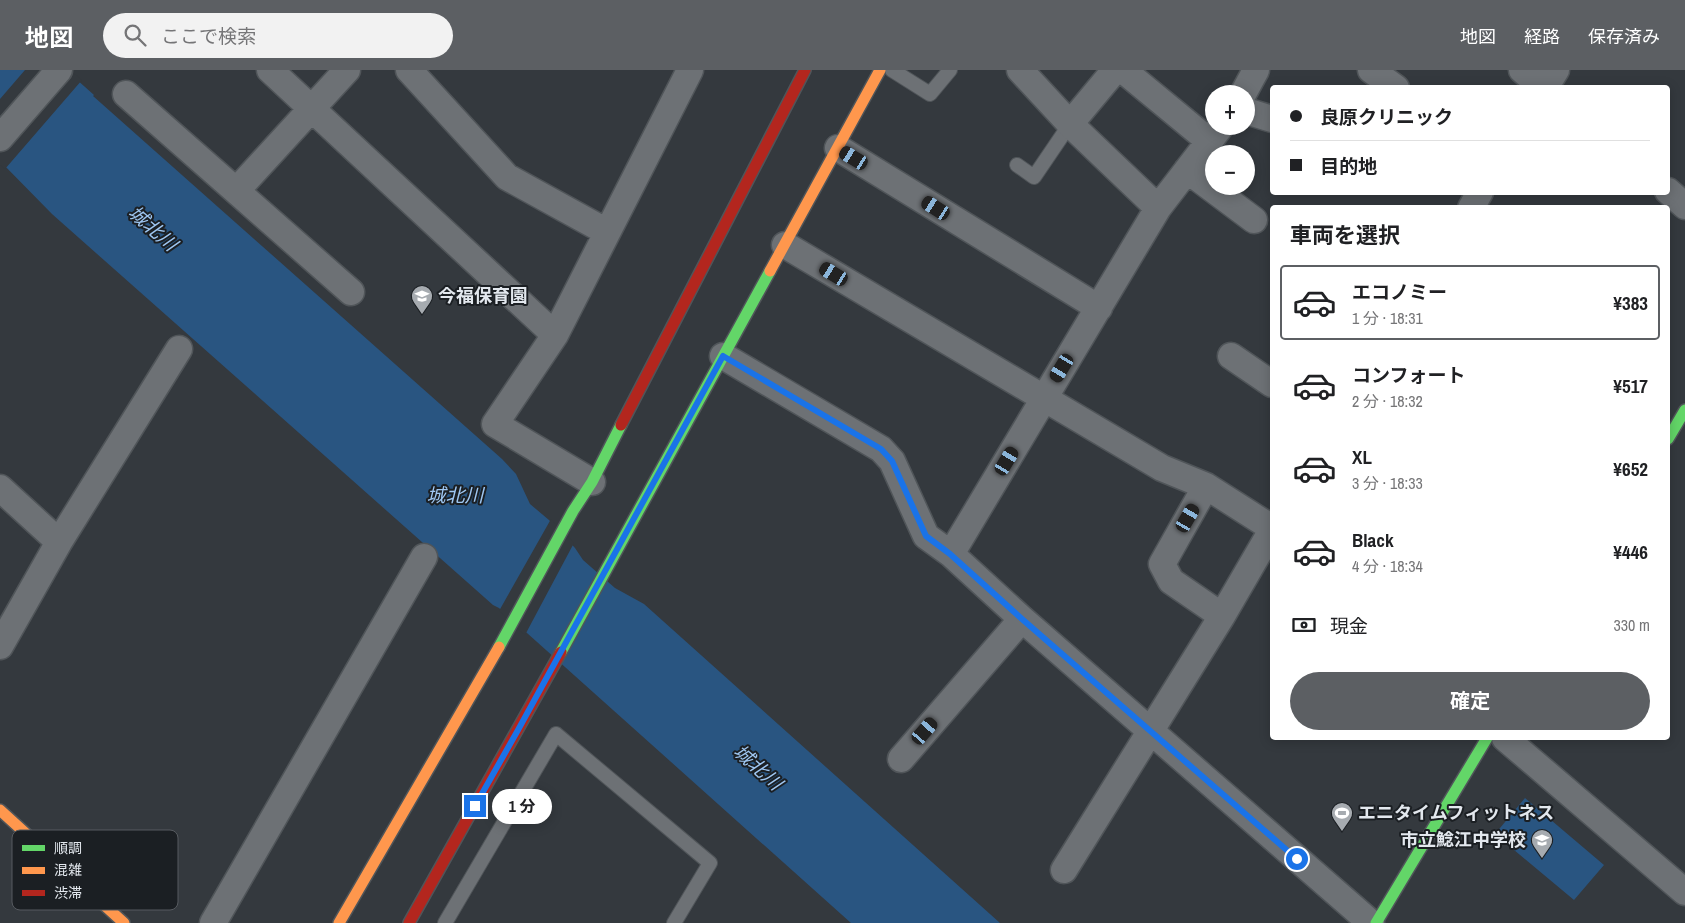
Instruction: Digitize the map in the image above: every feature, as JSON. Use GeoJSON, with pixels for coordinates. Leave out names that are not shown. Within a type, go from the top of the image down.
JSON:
{"type":"FeatureCollection","features":[{"type":"Feature","properties":{"kind":"street"},"geometry":{"type":"LineString","coordinates":[[0,138],[59,70]]}},
{"type":"Feature","properties":{"kind":"street"},"geometry":{"type":"LineString","coordinates":[[270,70],[555,335]]}},
{"type":"Feature","properties":{"kind":"street"},"geometry":{"type":"LineString","coordinates":[[237,190],[347,70]]}},
{"type":"Feature","properties":{"kind":"street"},"geometry":{"type":"LineString","coordinates":[[409,70],[507,177],[608,232]]}},
{"type":"Feature","properties":{"kind":"street"},"geometry":{"type":"LineString","coordinates":[[592,482],[495,424],[555,335],[690,70]]}},
{"type":"Feature","properties":{"kind":"street"},"geometry":{"type":"LineString","coordinates":[[339,923],[497,650],[573,511],[592,482],[805,70]]}},
{"type":"Feature","properties":{"kind":"street"},"geometry":{"type":"LineString","coordinates":[[409,923],[541,689],[880,70]]}},
{"type":"Feature","properties":{"kind":"street"},"geometry":{"type":"LineString","coordinates":[[1070,124],[1115,70]]}},
{"type":"Feature","properties":{"kind":"street"},"geometry":{"type":"LineString","coordinates":[[1123,70],[1205,127]]}},
{"type":"Feature","properties":{"kind":"street"},"geometry":{"type":"LineString","coordinates":[[1248,85],[1256,70]]}},
{"type":"Feature","properties":{"kind":"street"},"geometry":{"type":"LineString","coordinates":[[1371,70],[1392,85]]}},
{"type":"Feature","properties":{"kind":"street"},"geometry":{"type":"LineString","coordinates":[[1522,70],[1540,85]]}},
{"type":"Feature","properties":{"kind":"street"},"geometry":{"type":"LineString","coordinates":[[1546,85],[1556,70]]}},
{"type":"Feature","properties":{"kind":"street"},"geometry":{"type":"LineString","coordinates":[[1022,71],[1070,124],[1158,208]]}},
{"type":"Feature","properties":{"kind":"street"},"geometry":{"type":"LineString","coordinates":[[126,94],[351,292]]}},
{"type":"Feature","properties":{"kind":"street"},"geometry":{"type":"LineString","coordinates":[[1255,114],[1270,118]]}},
{"type":"Feature","properties":{"kind":"street"},"geometry":{"type":"LineString","coordinates":[[950,554],[1158,208],[1214,135]]}},
{"type":"Feature","properties":{"kind":"street"},"geometry":{"type":"LineString","coordinates":[[838,148],[1099,308]]}},
{"type":"Feature","properties":{"kind":"street"},"geometry":{"type":"LineString","coordinates":[[1187,170],[1254,220]]}},
{"type":"Feature","properties":{"kind":"street"},"geometry":{"type":"LineString","coordinates":[[1670,193],[1685,206]]}},
{"type":"Feature","properties":{"kind":"street"},"geometry":{"type":"LineString","coordinates":[[785,245],[1162,468],[1206,486],[1270,528]]}},
{"type":"Feature","properties":{"kind":"street"},"geometry":{"type":"LineString","coordinates":[[0,646],[60,542],[179,349]]}},
{"type":"Feature","properties":{"kind":"street"},"geometry":{"type":"LineString","coordinates":[[723,356],[881,449],[892,461],[926,536],[950,554],[1370,923]]}},
{"type":"Feature","properties":{"kind":"street"},"geometry":{"type":"LineString","coordinates":[[1231,356],[1270,383]]}},
{"type":"Feature","properties":{"kind":"street"},"geometry":{"type":"LineString","coordinates":[[1670,436],[1685,410]]}},
{"type":"Feature","properties":{"kind":"street"},"geometry":{"type":"LineString","coordinates":[[1206,486],[1162,564],[1171,581],[1222,616]]}},
{"type":"Feature","properties":{"kind":"street"},"geometry":{"type":"LineString","coordinates":[[0,488],[60,542]]}},
{"type":"Feature","properties":{"kind":"street"},"geometry":{"type":"LineString","coordinates":[[1064,870],[1222,616],[1270,532]]}},
{"type":"Feature","properties":{"kind":"street"},"geometry":{"type":"LineString","coordinates":[[213,923],[424,558]]}},
{"type":"Feature","properties":{"kind":"street"},"geometry":{"type":"LineString","coordinates":[[901,759],[1022,619]]}},
{"type":"Feature","properties":{"kind":"street"},"geometry":{"type":"LineString","coordinates":[[1376,923],[1486,740]]}},
{"type":"Feature","properties":{"kind":"street"},"geometry":{"type":"LineString","coordinates":[[1507,740],[1685,892]]}},
{"type":"Feature","properties":{"kind":"street"},"geometry":{"type":"LineString","coordinates":[[0,810],[22,830]]}},
{"type":"Feature","properties":{"kind":"street"},"geometry":{"type":"LineString","coordinates":[[110,910],[124,923]]}},
{"type":"Feature","properties":{"kind":"lane"},"geometry":{"type":"LineString","coordinates":[[892,70],[930,94],[950,70]]}},
{"type":"Feature","properties":{"kind":"lane"},"geometry":{"type":"LineString","coordinates":[[1017,165],[1034,177],[1070,124]]}},
{"type":"Feature","properties":{"kind":"lane"},"geometry":{"type":"LineString","coordinates":[[445,923],[556,734],[710,863],[674,923]]}},
{"type":"Feature","properties":{"kind":"water","name":"城北川"},"geometry":{"type":"Polygon","coordinates":[[[0,70],[66,70],[502,459],[516,474],[530,504],[549,520],[575,548],[583,560],[615,588],[644,604],[1000,923],[851,923],[499,608],[493,605],[52,214],[0,161],[0,70]]]}},
{"type":"Feature","properties":{"kind":"water"},"geometry":{"type":"Polygon","coordinates":[[[1525,798],[1604,865],[1574,900],[1495,834],[1525,798]]]}},
{"type":"Feature","properties":{"kind":"pier"},"geometry":{"type":"Polygon","coordinates":[[[25,70],[70,70],[82,80],[5,169],[0,165],[0,99],[25,70]]]}},
{"type":"Feature","properties":{"kind":"pier"},"geometry":{"type":"Polygon","coordinates":[[[551,519],[574,543],[525,635],[499,611],[551,519]]]}},
{"type":"Feature","properties":{"kind":"traffic: fast"},"geometry":{"type":"LineString","coordinates":[[561,652],[770,271]]}},
{"type":"Feature","properties":{"kind":"traffic: fast"},"geometry":{"type":"LineString","coordinates":[[1670,436],[1685,410]]}},
{"type":"Feature","properties":{"kind":"traffic: fast"},"geometry":{"type":"LineString","coordinates":[[499,647],[573,511],[592,482],[621,425]]}},
{"type":"Feature","properties":{"kind":"traffic: fast"},"geometry":{"type":"LineString","coordinates":[[1376,923],[1486,740]]}},
{"type":"Feature","properties":{"kind":"traffic: slow"},"geometry":{"type":"LineString","coordinates":[[770,271],[880,70]]}},
{"type":"Feature","properties":{"kind":"traffic: slow"},"geometry":{"type":"LineString","coordinates":[[339,923],[499,647]]}},
{"type":"Feature","properties":{"kind":"traffic: slow"},"geometry":{"type":"LineString","coordinates":[[0,810],[22,830]]}},
{"type":"Feature","properties":{"kind":"traffic: slow"},"geometry":{"type":"LineString","coordinates":[[110,910],[124,923]]}},
{"type":"Feature","properties":{"kind":"traffic: jam"},"geometry":{"type":"LineString","coordinates":[[621,425],[805,70]]}},
{"type":"Feature","properties":{"kind":"traffic: jam"},"geometry":{"type":"LineString","coordinates":[[409,923],[561,652]]}},
{"type":"Feature","properties":{"kind":"place","name":"今福保育園"},"geometry":{"type":"Point","coordinates":[422,315]}},
{"type":"Feature","properties":{"kind":"place","name":"エニタイムフィットネス"},"geometry":{"type":"Point","coordinates":[1342,832]}},
{"type":"Feature","properties":{"kind":"place","name":"市立鯰江中学校"},"geometry":{"type":"Point","coordinates":[1542,859]}},
{"type":"Feature","properties":{"kind":"route"},"geometry":{"type":"LineString","coordinates":[[475,806],[723,356],[881,449],[892,461],[926,536],[950,554],[1297,859]]}}]}
